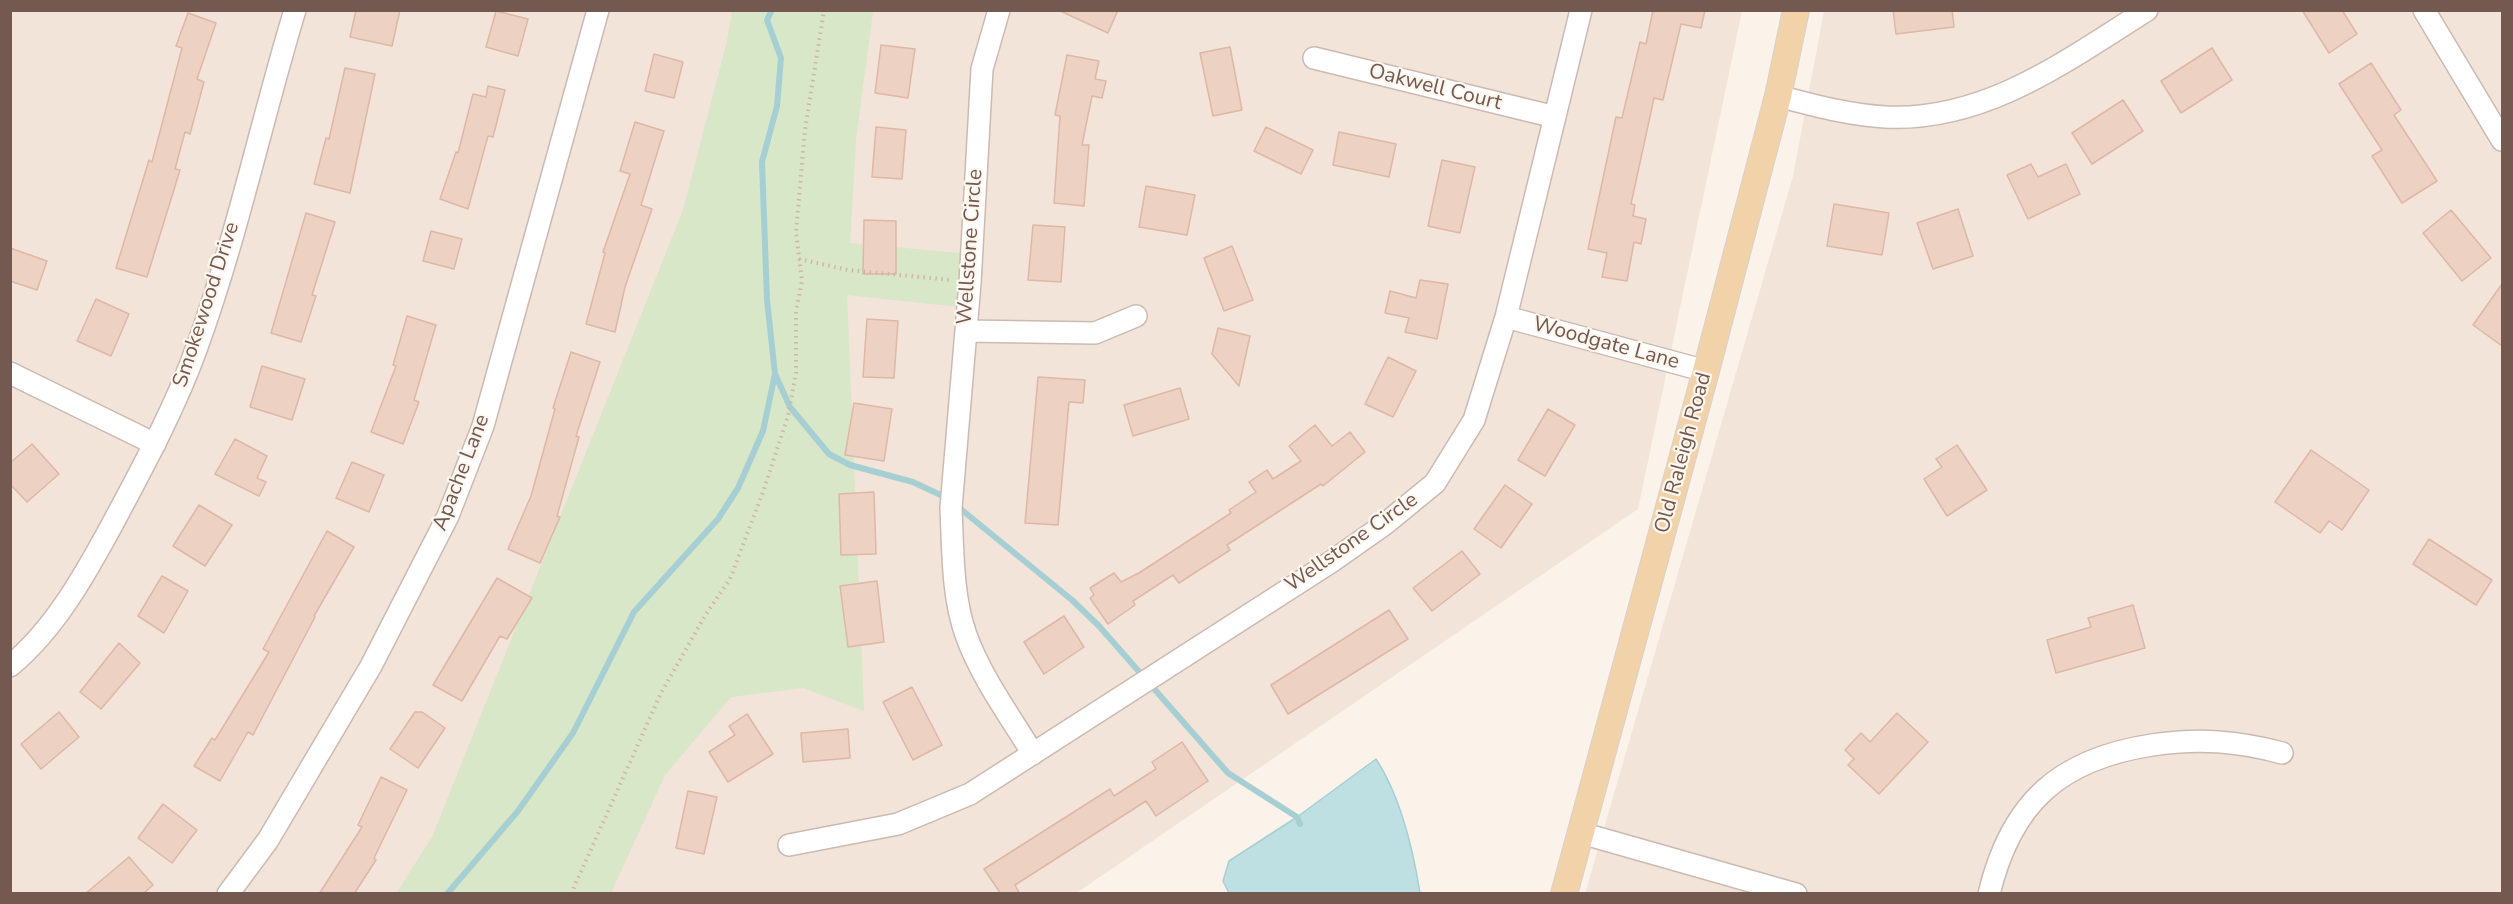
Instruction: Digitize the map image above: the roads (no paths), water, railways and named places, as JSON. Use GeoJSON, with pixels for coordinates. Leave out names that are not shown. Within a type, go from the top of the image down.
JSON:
{"type":"FeatureCollection","features":[{"type":"Feature","properties":{"kind":"main road","name":"Old Raleigh Road"},"geometry":{"type":"LineString","coordinates":[[1564,894],[1706,371],[1778,96],[1796,10]]}},
{"type":"Feature","properties":{"kind":"street","name":"Smokewood Drive"},"geometry":{"type":"LineString","coordinates":[[10,666],[36,642],[70,596],[155,444],[181,388],[207,315],[295,10]]}},
{"type":"Feature","properties":{"kind":"street","name":"Apache Lane"},"geometry":{"type":"LineString","coordinates":[[228,894],[268,840],[371,666],[448,516],[483,426],[598,10]]}},
{"type":"Feature","properties":{"kind":"street","name":"Wellstone Circle"},"geometry":{"type":"LineString","coordinates":[[999,10],[982,69],[970,283],[951,508],[959,605],[966,635],[986,677],[1033,754]]}},
{"type":"Feature","properties":{"kind":"street","name":"Wellstone Circle"},"geometry":{"type":"LineString","coordinates":[[789,844],[898,824],[970,794],[1331,562],[1385,524],[1435,483],[1474,420],[1506,317],[1581,10]]}},
{"type":"Feature","properties":{"kind":"street"},"geometry":{"type":"LineString","coordinates":[[1778,96],[1846,113],[1887,117],[1958,109],[1983,103],[2022,86],[2147,10]]}},
{"type":"Feature","properties":{"kind":"street"},"geometry":{"type":"LineString","coordinates":[[2424,10],[2502,140]]}},
{"type":"Feature","properties":{"kind":"street","name":"Oakwell Court"},"geometry":{"type":"LineString","coordinates":[[1314,58],[1555,117]]}},
{"type":"Feature","properties":{"kind":"street"},"geometry":{"type":"LineString","coordinates":[[966,331],[1095,333],[1136,316]]}},
{"type":"Feature","properties":{"kind":"street","name":"Woodgate Lane"},"geometry":{"type":"LineString","coordinates":[[1506,317],[1706,371]]}},
{"type":"Feature","properties":{"kind":"street"},"geometry":{"type":"LineString","coordinates":[[10,373],[155,444]]}},
{"type":"Feature","properties":{"kind":"street"},"geometry":{"type":"LineString","coordinates":[[1989,894],[1995,869],[2011,833],[2028,807],[2049,786],[2086,761],[2126,749],[2175,742],[2237,742],[2282,753]]}},
{"type":"Feature","properties":{"kind":"street"},"geometry":{"type":"LineString","coordinates":[[1581,833],[1796,894]]}},
{"type":"Feature","properties":{"kind":"water"},"geometry":{"type":"Polygon","coordinates":[[[1376,759],[1385,774],[1405,824],[1420,893],[1229,893],[1223,881],[1229,861],[1297,817],[1376,759]]]}},
{"type":"Feature","properties":{"kind":"waterway"},"geometry":{"type":"LineString","coordinates":[[447,894],[518,811],[573,733],[634,612],[718,519],[738,488],[763,431],[775,374],[767,300],[762,162],[777,106],[781,58],[767,20],[772,10]]}},
{"type":"Feature","properties":{"kind":"waterway"},"geometry":{"type":"LineString","coordinates":[[775,374],[790,407],[829,454],[850,465],[913,482],[947,498]]}},
{"type":"Feature","properties":{"kind":"waterway"},"geometry":{"type":"LineString","coordinates":[[957,506],[1072,600],[1099,626],[1228,773],[1297,817],[1300,824]]}}]}
